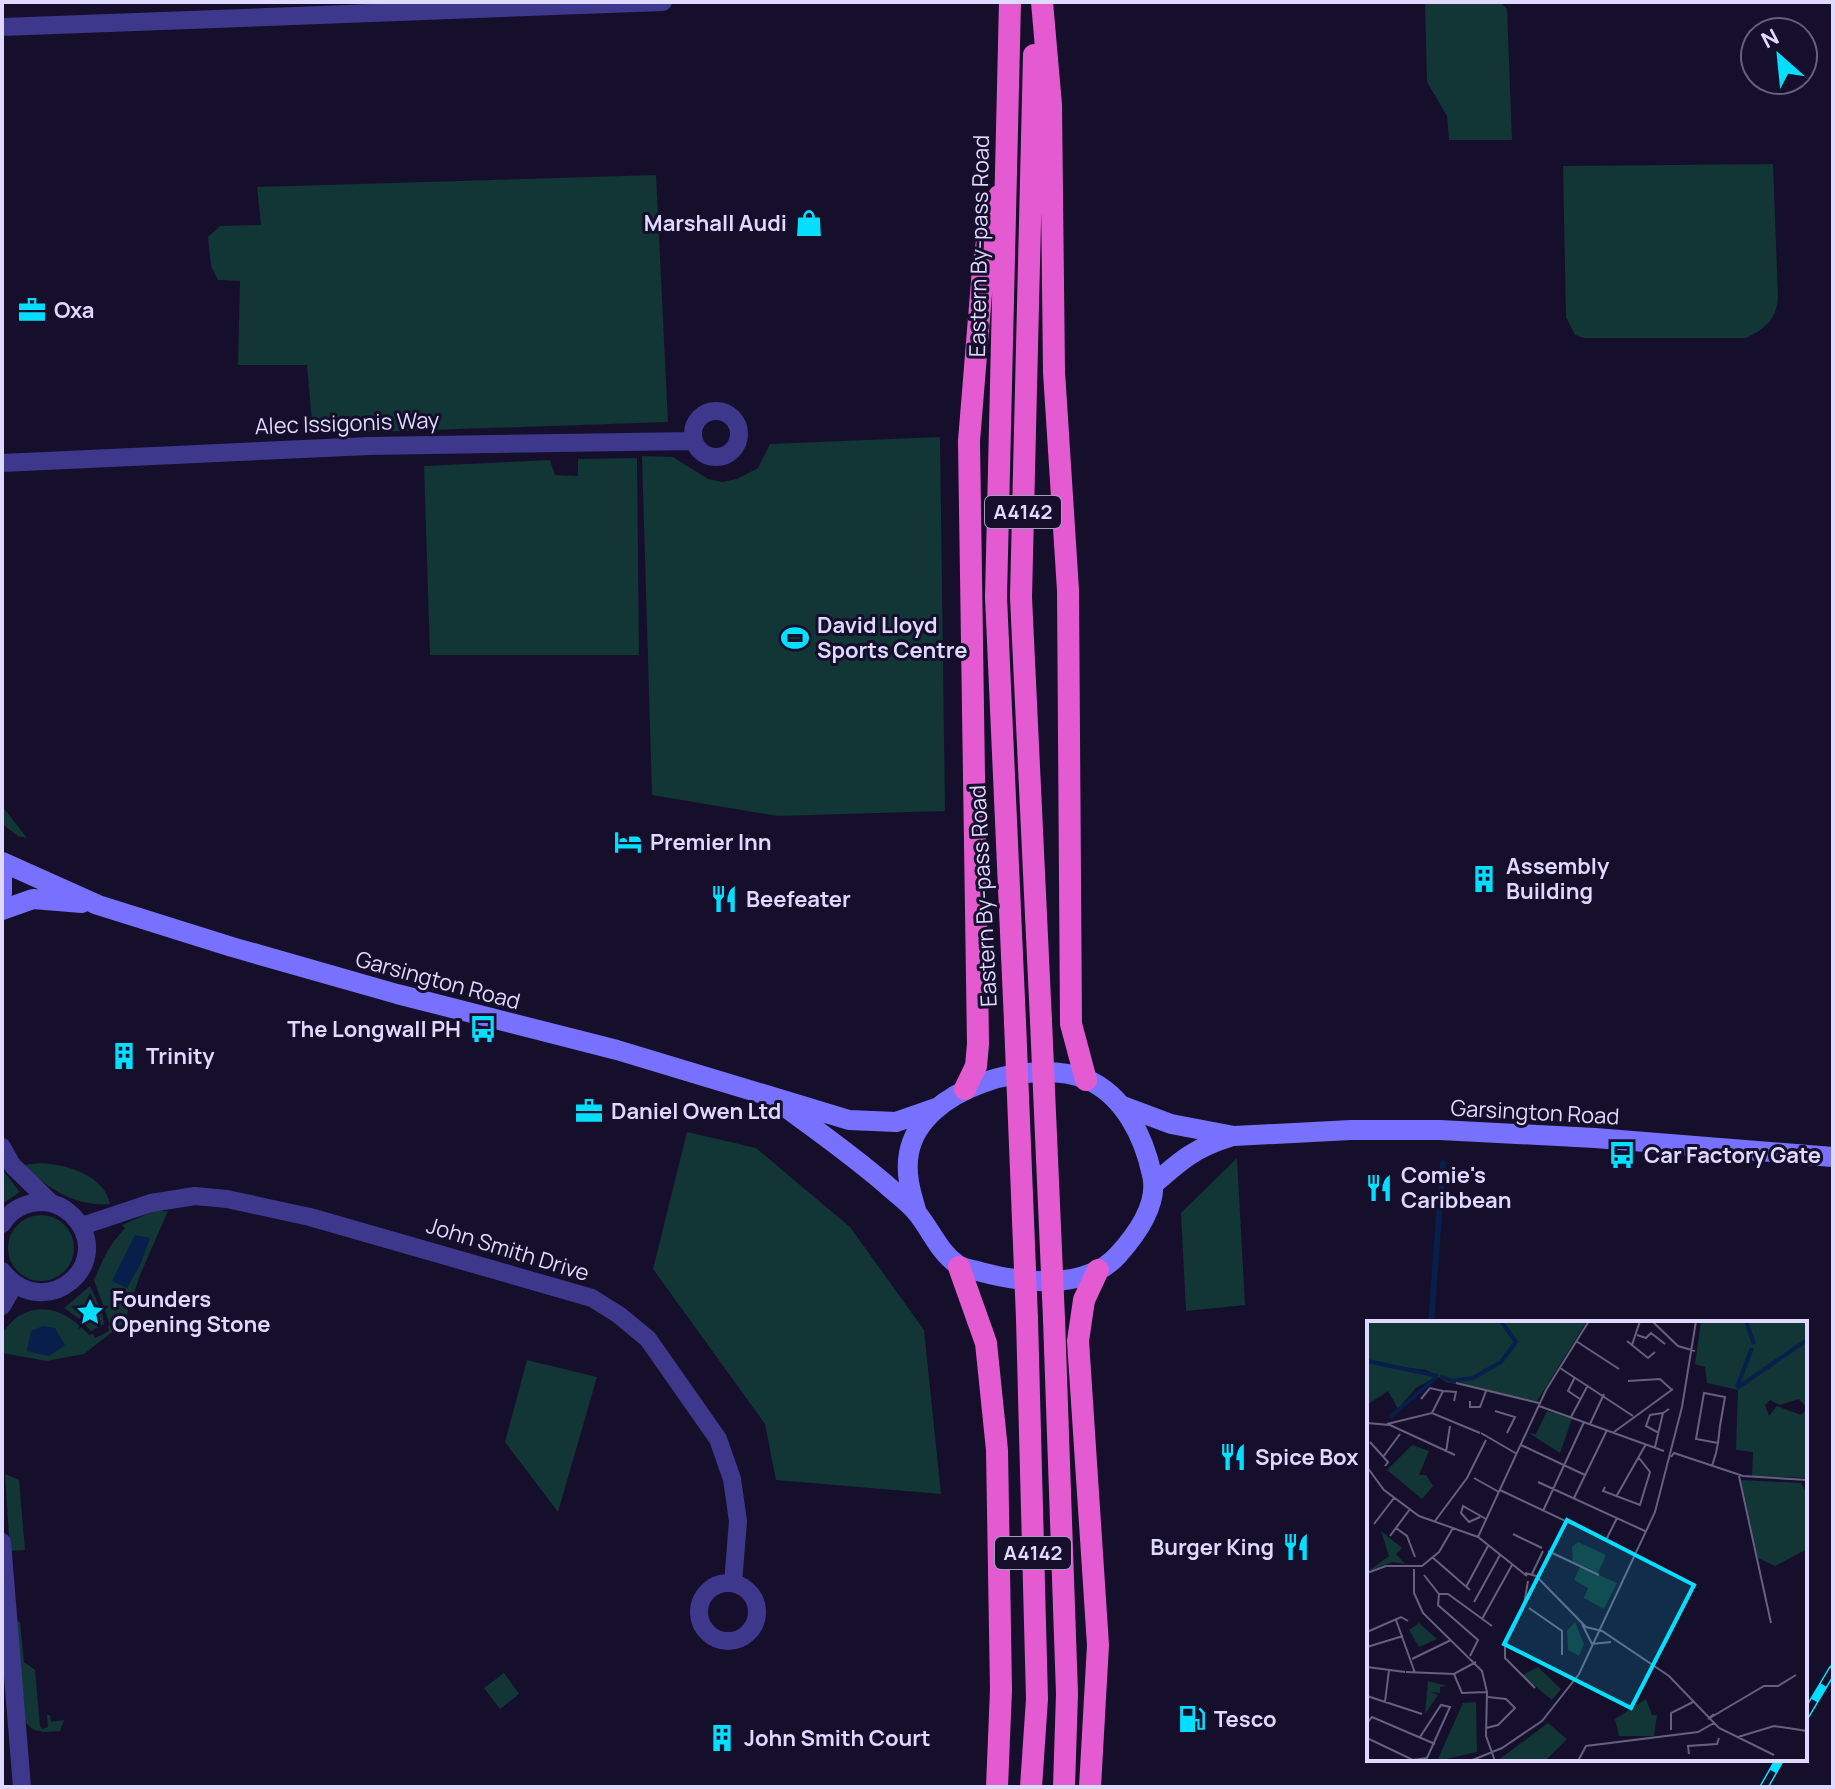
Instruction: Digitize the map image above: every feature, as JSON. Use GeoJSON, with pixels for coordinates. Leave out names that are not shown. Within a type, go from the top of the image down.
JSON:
{"type":"FeatureCollection","features":[{"type":"Feature","properties":{"kind":"highway","name":"Eastern By-pass Road"},"geometry":{"type":"LineString","coordinates":[[1010,2],[996,597],[1027,1319],[1037,1699],[1031,1787]]}},
{"type":"Feature","properties":{"kind":"highway","name":"A4142"},"geometry":{"type":"LineString","coordinates":[[1035,2],[1021,597],[1054,1319],[1067,1694],[1064,1787]]}},
{"type":"Feature","properties":{"kind":"highway"},"geometry":{"type":"LineString","coordinates":[[1042,2],[1051,105],[1054,372],[1068,590],[1071,1024],[1086,1080]]}},
{"type":"Feature","properties":{"kind":"highway"},"geometry":{"type":"LineString","coordinates":[[965,1089],[976,1066],[978,1044],[969,441],[983,269],[990,220],[1007,174]]}},
{"type":"Feature","properties":{"kind":"highway"},"geometry":{"type":"LineString","coordinates":[[959,1267],[986,1343],[997,1450],[1001,1690],[997,1787]]}},
{"type":"Feature","properties":{"kind":"highway"},"geometry":{"type":"LineString","coordinates":[[1090,1787],[1098,1645],[1078,1341],[1084,1300],[1098,1270]]}},
{"type":"Feature","properties":{"kind":"main road"},"geometry":{"type":"LineString","coordinates":[[2,862],[98,905]]}},
{"type":"Feature","properties":{"kind":"main road"},"geometry":{"type":"LineString","coordinates":[[2,876],[2,894]]}},
{"type":"Feature","properties":{"kind":"main road"},"geometry":{"type":"LineString","coordinates":[[2,910],[33,899],[98,905]]}},
{"type":"Feature","properties":{"kind":"main road","name":"Garsington Road"},"geometry":{"type":"LineString","coordinates":[[98,905],[322,973],[617,1050],[849,1120],[896,1122],[939,1107]]}},
{"type":"Feature","properties":{"kind":"main road"},"geometry":{"type":"LineString","coordinates":[[917,1213],[907,1179],[909,1152],[918,1128],[939,1107],[965,1089],[1008,1075],[1055,1072],[1086,1080],[1123,1106],[1171,1124],[1234,1136]]}},
{"type":"Feature","properties":{"kind":"main road"},"geometry":{"type":"LineString","coordinates":[[767,1093],[862,1163],[917,1213],[934,1240],[959,1267],[1011,1281],[1068,1280],[1098,1270],[1113,1262],[1136,1235],[1150,1206],[1154,1184],[1147,1147],[1123,1106]]}},
{"type":"Feature","properties":{"kind":"main road","name":"Garsington Road"},"geometry":{"type":"LineString","coordinates":[[1234,1136],[1351,1130],[1440,1130],[1595,1138],[1833,1157]]}},
{"type":"Feature","properties":{"kind":"main road"},"geometry":{"type":"LineString","coordinates":[[1154,1184],[1184,1157],[1205,1144],[1234,1136]]}},
{"type":"Feature","properties":{"kind":"street"},"geometry":{"type":"LineString","coordinates":[[2,27],[663,2]]}},
{"type":"Feature","properties":{"kind":"street","name":"Alec Issigonis Way"},"geometry":{"type":"LineString","coordinates":[[2,463],[369,446],[694,441]]}},
{"type":"Feature","properties":{"kind":"street"},"geometry":{"type":"LineString","coordinates":[[2,1147],[12,1165],[51,1203]]}},
{"type":"Feature","properties":{"kind":"street","name":"John Smith Drive"},"geometry":{"type":"LineString","coordinates":[[82,1226],[151,1203],[195,1196],[227,1199],[310,1217],[592,1298],[648,1339],[718,1439],[732,1479],[738,1521],[733,1583]]}},
{"type":"Feature","properties":{"kind":"street"},"geometry":{"type":"LineString","coordinates":[[2,1224],[18,1208],[37,1202],[51,1203],[67,1210],[82,1226],[87,1248],[82,1270],[73,1281],[49,1292],[35,1293],[8,1278],[2,1306]]}},
{"type":"Feature","properties":{"kind":"street"},"geometry":{"type":"LineString","coordinates":[[2,1542],[22,1787]]}},
{"type":"Feature","properties":{"kind":"green space"},"geometry":{"type":"Polygon","coordinates":[[[1425,2],[1500,2],[1507,9],[1512,140],[1449,140],[1447,116],[1427,82],[1425,2]]]}},
{"type":"Feature","properties":{"kind":"green space"},"geometry":{"type":"Polygon","coordinates":[[[1773,164],[1778,297],[1775,311],[1764,327],[1746,338],[1584,338],[1575,335],[1566,317],[1563,166],[1773,164]]]}},
{"type":"Feature","properties":{"kind":"green space"},"geometry":{"type":"Polygon","coordinates":[[[656,175],[668,422],[313,434],[307,365],[238,365],[240,281],[218,280],[211,266],[208,237],[220,226],[261,225],[257,187],[656,175]]]}},
{"type":"Feature","properties":{"kind":"green space","name":"David Lloyd Sports Centre"},"geometry":{"type":"Polygon","coordinates":[[[940,437],[945,811],[778,816],[652,795],[642,456],[673,457],[708,479],[722,482],[737,479],[758,468],[770,444],[940,437]]]}},
{"type":"Feature","properties":{"kind":"green space"},"geometry":{"type":"Polygon","coordinates":[[[637,458],[639,655],[430,655],[424,466],[550,460],[555,475],[578,476],[578,459],[637,458]]]}},
{"type":"Feature","properties":{"kind":"green space"},"geometry":{"type":"Polygon","coordinates":[[[2,806],[27,838],[18,836],[2,824],[2,806]]]}},
{"type":"Feature","properties":{"kind":"green space"},"geometry":{"type":"Polygon","coordinates":[[[687,1132],[756,1148],[850,1227],[924,1330],[941,1494],[776,1480],[765,1424],[653,1269],[687,1132]]]}},
{"type":"Feature","properties":{"kind":"green space"},"geometry":{"type":"Polygon","coordinates":[[[1237,1158],[1245,1305],[1186,1311],[1181,1213],[1237,1158]]]}},
{"type":"Feature","properties":{"kind":"green space"},"geometry":{"type":"Polygon","coordinates":[[[42,1163],[84,1173],[100,1186],[110,1204],[73,1199],[42,1181],[23,1165],[42,1163]]]}},
{"type":"Feature","properties":{"kind":"green space"},"geometry":{"type":"Polygon","coordinates":[[[2,1173],[20,1192],[2,1204],[2,1173]]]}},
{"type":"Feature","properties":{"kind":"green space"},"geometry":{"type":"Polygon","coordinates":[[[154,1211],[168,1211],[140,1275],[124,1323],[84,1354],[47,1361],[2,1353],[2,1333],[16,1318],[29,1311],[57,1312],[95,1338],[109,1331],[110,1325],[94,1280],[110,1247],[125,1228],[122,1225],[154,1211]]]}},
{"type":"Feature","properties":{"kind":"green space"},"geometry":{"type":"Polygon","coordinates":[[[34,1215],[48,1215],[60,1220],[69,1229],[74,1248],[72,1261],[65,1272],[48,1281],[34,1281],[22,1276],[13,1267],[8,1255],[8,1241],[13,1229],[22,1220],[34,1215]]]}},
{"type":"Feature","properties":{"kind":"green space"},"geometry":{"type":"Polygon","coordinates":[[[90,1286],[104,1324],[91,1331],[64,1308],[90,1286]]]}},
{"type":"Feature","properties":{"kind":"green space"},"geometry":{"type":"Polygon","coordinates":[[[527,1360],[597,1377],[558,1512],[505,1442],[527,1360]]]}},
{"type":"Feature","properties":{"kind":"green space"},"geometry":{"type":"Polygon","coordinates":[[[5,1474],[19,1480],[25,1550],[10,1551],[5,1474]]]}},
{"type":"Feature","properties":{"kind":"green space"},"geometry":{"type":"Polygon","coordinates":[[[15,1621],[20,1622],[24,1662],[35,1670],[40,1726],[42,1729],[48,1727],[47,1715],[50,1715],[51,1722],[64,1720],[60,1731],[35,1730],[24,1719],[15,1621]]]}},
{"type":"Feature","properties":{"kind":"green space"},"geometry":{"type":"Polygon","coordinates":[[[504,1673],[519,1694],[500,1709],[484,1688],[504,1673]]]}},
{"type":"Feature","properties":{"kind":"water"},"geometry":{"type":"Polygon","coordinates":[[[135,1235],[150,1238],[127,1288],[112,1281],[135,1235]]]}},
{"type":"Feature","properties":{"kind":"water"},"geometry":{"type":"Polygon","coordinates":[[[43,1326],[55,1328],[65,1345],[49,1356],[27,1351],[31,1331],[43,1326]]]}},
{"type":"Feature","properties":{"kind":"waterway"},"geometry":{"type":"LineString","coordinates":[[1431,1321],[1443,1163]]}},
{"type":"Feature","properties":{"kind":"railway"},"geometry":{"type":"LineString","coordinates":[[1807,1713],[1833,1669]]}},
{"type":"Feature","properties":{"kind":"railway"},"geometry":{"type":"LineString","coordinates":[[1764,1787],[1779,1761]]}},
{"type":"Feature","properties":{"kind":"place","name":"Marshall Audi"},"geometry":{"type":"Point","coordinates":[809,223]}},
{"type":"Feature","properties":{"kind":"place","name":"Oxa"},"geometry":{"type":"Point","coordinates":[32,310]}},
{"type":"Feature","properties":{"kind":"place","name":"David Lloyd Sports Centre"},"geometry":{"type":"Point","coordinates":[795,638]}},
{"type":"Feature","properties":{"kind":"place","name":"Premier Inn"},"geometry":{"type":"Point","coordinates":[628,842]}},
{"type":"Feature","properties":{"kind":"place","name":"Assembly Building"},"geometry":{"type":"Point","coordinates":[1484,879]}},
{"type":"Feature","properties":{"kind":"place","name":"Beefeater"},"geometry":{"type":"Point","coordinates":[724,899]}},
{"type":"Feature","properties":{"kind":"place","name":"The Longwall PH"},"geometry":{"type":"Point","coordinates":[483,1029]}},
{"type":"Feature","properties":{"kind":"place","name":"Trinity"},"geometry":{"type":"Point","coordinates":[124,1056]}},
{"type":"Feature","properties":{"kind":"place","name":"Daniel Owen Ltd"},"geometry":{"type":"Point","coordinates":[589,1111]}},
{"type":"Feature","properties":{"kind":"place","name":"Car Factory Gate"},"geometry":{"type":"Point","coordinates":[1622,1155]}},
{"type":"Feature","properties":{"kind":"place","name":"Comie's Caribbean"},"geometry":{"type":"Point","coordinates":[1379,1188]}},
{"type":"Feature","properties":{"kind":"place","name":"Founders Opening Stone"},"geometry":{"type":"Point","coordinates":[90,1312]}},
{"type":"Feature","properties":{"kind":"place","name":"Spice Box"},"geometry":{"type":"Point","coordinates":[1233,1457]}},
{"type":"Feature","properties":{"kind":"place","name":"Burger King"},"geometry":{"type":"Point","coordinates":[1296,1547]}},
{"type":"Feature","properties":{"kind":"place","name":"Tesco"},"geometry":{"type":"Point","coordinates":[1192,1719]}},
{"type":"Feature","properties":{"kind":"place","name":"John Smith Court"},"geometry":{"type":"Point","coordinates":[722,1738]}}]}
